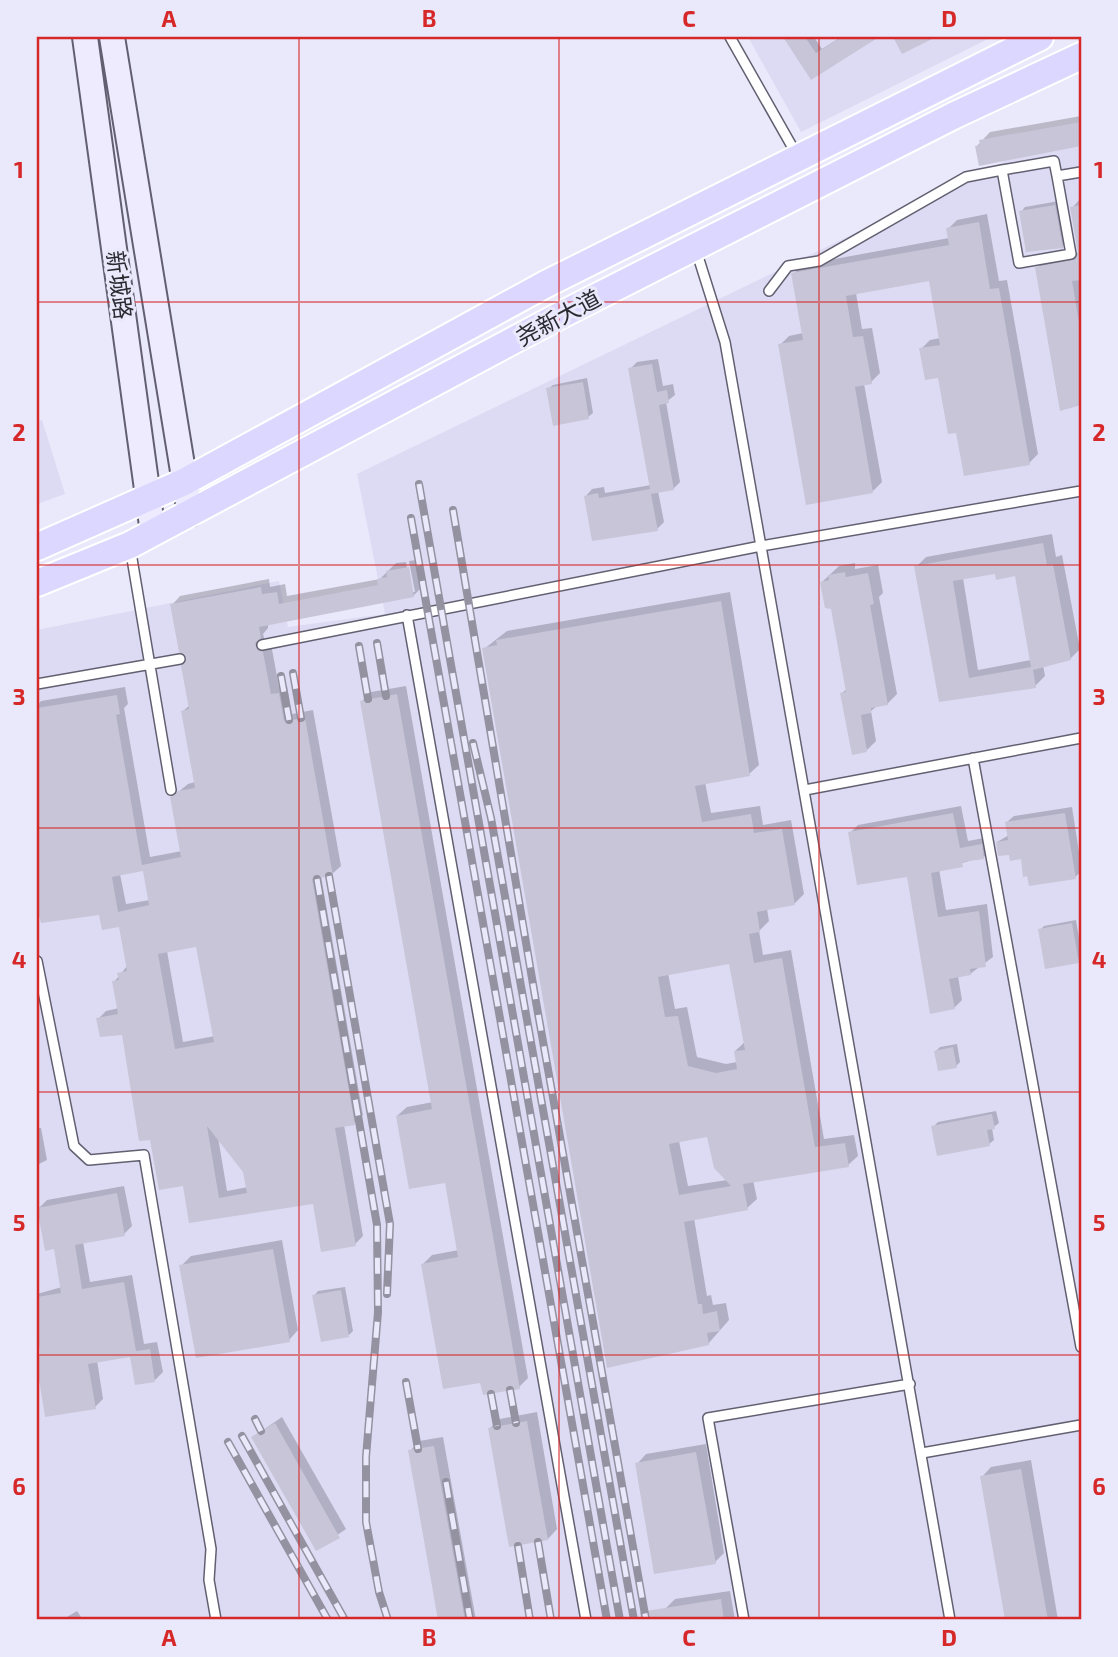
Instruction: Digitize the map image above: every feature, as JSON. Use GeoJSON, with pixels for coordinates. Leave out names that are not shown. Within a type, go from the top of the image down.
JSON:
{"type":"FeatureCollection","features":[{"type":"Feature","properties":{"kind":"main road","name":"新城路"},"geometry":{"type":"LineString","coordinates":[[85,37],[153,533]]}},
{"type":"Feature","properties":{"kind":"main road","name":"新城路"},"geometry":{"type":"LineString","coordinates":[[112,37],[190,514]]}},
{"type":"Feature","properties":{"kind":"main road","name":"尧新大道"},"geometry":{"type":"LineString","coordinates":[[37,547],[184,482],[546,284],[1040,37]]}},
{"type":"Feature","properties":{"kind":"main road","name":"尧新大道"},"geometry":{"type":"LineString","coordinates":[[37,583],[130,545],[695,247],[953,116],[1081,56]]}},
{"type":"Feature","properties":{"kind":"lane"},"geometry":{"type":"LineString","coordinates":[[730,37],[799,156]]}},
{"type":"Feature","properties":{"kind":"lane"},"geometry":{"type":"LineString","coordinates":[[769,291],[788,266],[819,261],[966,177],[1002,170],[1054,161],[1071,254],[1019,263],[1002,170]]}},
{"type":"Feature","properties":{"kind":"lane"},"geometry":{"type":"LineString","coordinates":[[1057,176],[1081,172]]}},
{"type":"Feature","properties":{"kind":"lane"},"geometry":{"type":"LineString","coordinates":[[695,247],[725,342],[950,1620]]}},
{"type":"Feature","properties":{"kind":"lane"},"geometry":{"type":"LineString","coordinates":[[262,645],[761,545],[1081,491]]}},
{"type":"Feature","properties":{"kind":"lane"},"geometry":{"type":"LineString","coordinates":[[130,545],[171,790]]}},
{"type":"Feature","properties":{"kind":"lane"},"geometry":{"type":"LineString","coordinates":[[407,615],[586,1620]]}},
{"type":"Feature","properties":{"kind":"lane"},"geometry":{"type":"LineString","coordinates":[[37,684],[180,659]]}},
{"type":"Feature","properties":{"kind":"lane"},"geometry":{"type":"LineString","coordinates":[[805,790],[1081,738]]}},
{"type":"Feature","properties":{"kind":"lane"},"geometry":{"type":"LineString","coordinates":[[973,758],[1081,1347]]}},
{"type":"Feature","properties":{"kind":"lane"},"geometry":{"type":"LineString","coordinates":[[37,961],[74,1146],[89,1160],[144,1155],[211,1549],[209,1580],[216,1620]]}},
{"type":"Feature","properties":{"kind":"lane"},"geometry":{"type":"LineString","coordinates":[[744,1620],[708,1418],[910,1384]]}},
{"type":"Feature","properties":{"kind":"lane"},"geometry":{"type":"LineString","coordinates":[[922,1453],[1081,1425]]}},
{"type":"Feature","properties":{"kind":"shaded area"},"geometry":{"type":"Polygon","coordinates":[[[748,37],[992,37],[801,132],[748,37]]]}},
{"type":"Feature","properties":{"kind":"shaded area"},"geometry":{"type":"Polygon","coordinates":[[[1081,124],[1081,1620],[37,1620],[37,630],[279,581],[288,627],[385,614],[357,474],[1081,124]]]}},
{"type":"Feature","properties":{"kind":"shaded area"},"geometry":{"type":"Polygon","coordinates":[[[42,420],[65,494],[37,504],[37,421],[42,420]]]}},
{"type":"Feature","properties":{"kind":"building"},"geometry":{"type":"Polygon","coordinates":[[[783,37],[805,37],[816,53],[842,37],[879,37],[811,80],[783,37]]]}},
{"type":"Feature","properties":{"kind":"building"},"geometry":{"type":"Polygon","coordinates":[[[893,37],[936,37],[902,54],[893,37]]]}},
{"type":"Feature","properties":{"kind":"building"},"geometry":{"type":"Polygon","coordinates":[[[1081,122],[1081,146],[979,166],[975,146],[980,145],[979,140],[1081,122]]]}},
{"type":"Feature","properties":{"kind":"building"},"geometry":{"type":"Polygon","coordinates":[[[1055,205],[1063,248],[1026,252],[1019,211],[1055,205]]]}},
{"type":"Feature","properties":{"kind":"building"},"geometry":{"type":"Polygon","coordinates":[[[1081,205],[1081,280],[1072,281],[1081,334],[1081,405],[1060,411],[1035,267],[1076,259],[1078,253],[1070,207],[1081,205]]]}},
{"type":"Feature","properties":{"kind":"building"},"geometry":{"type":"Polygon","coordinates":[[[979,222],[990,289],[999,288],[1030,465],[964,476],[956,433],[948,434],[938,378],[925,380],[919,348],[940,345],[929,281],[846,296],[853,337],[863,336],[872,384],[855,387],[873,493],[806,505],[778,344],[803,340],[791,273],[949,245],[946,228],[979,222]]]}},
{"type":"Feature","properties":{"kind":"building"},"geometry":{"type":"Polygon","coordinates":[[[652,364],[657,392],[667,390],[669,403],[659,405],[674,490],[651,494],[658,531],[592,541],[584,496],[598,493],[599,498],[650,489],[628,368],[652,364]]]}},
{"type":"Feature","properties":{"kind":"building"},"geometry":{"type":"Polygon","coordinates":[[[583,382],[589,419],[553,426],[546,388],[583,382]]]}},
{"type":"Feature","properties":{"kind":"building"},"geometry":{"type":"Polygon","coordinates":[[[1043,543],[1047,565],[1053,564],[1071,660],[1033,670],[1036,688],[939,702],[914,566],[1043,543]],[[995,574],[953,581],[969,678],[1031,667],[1015,576],[996,580],[995,574]]]}},
{"type":"Feature","properties":{"kind":"building"},"geometry":{"type":"Polygon","coordinates":[[[409,567],[414,597],[259,627],[261,638],[255,643],[257,650],[263,652],[271,694],[279,693],[284,721],[305,718],[333,876],[312,879],[355,1125],[335,1128],[356,1246],[321,1252],[313,1204],[189,1223],[183,1186],[159,1190],[150,1140],[139,1141],[122,1035],[100,1037],[96,1018],[118,1014],[112,981],[119,980],[117,973],[127,971],[119,927],[102,930],[99,915],[41,923],[37,908],[37,708],[117,695],[120,714],[116,715],[142,865],[181,857],[170,797],[178,791],[195,788],[181,711],[189,709],[181,666],[187,658],[179,652],[170,604],[261,587],[262,594],[277,592],[279,604],[378,585],[377,579],[387,577],[386,571],[409,567]],[[143,871],[112,877],[118,912],[149,905],[143,871]],[[196,947],[158,954],[175,1049],[214,1042],[196,947]],[[207,1126],[219,1198],[247,1193],[243,1172],[207,1126]]]}},
{"type":"Feature","properties":{"kind":"building"},"geometry":{"type":"Polygon","coordinates":[[[845,572],[846,577],[868,573],[874,604],[870,605],[888,705],[871,708],[871,713],[861,715],[867,752],[852,755],[840,693],[846,692],[831,609],[825,608],[820,582],[829,580],[828,575],[845,572]]]}},
{"type":"Feature","properties":{"kind":"building"},"geometry":{"type":"Polygon","coordinates":[[[721,601],[750,776],[695,786],[702,822],[751,814],[754,833],[782,829],[795,905],[757,912],[760,932],[749,934],[754,963],[782,958],[815,1147],[845,1143],[849,1167],[743,1184],[748,1210],[684,1222],[698,1304],[702,1304],[703,1314],[717,1311],[720,1331],[707,1333],[709,1345],[607,1368],[482,648],[497,645],[496,640],[721,601]],[[729,964],[658,977],[665,1017],[678,1016],[688,1066],[716,1073],[737,1069],[734,1051],[745,1050],[729,964]],[[707,1137],[669,1144],[679,1195],[731,1186],[714,1168],[707,1137]]]}},
{"type":"Feature","properties":{"kind":"building"},"geometry":{"type":"Polygon","coordinates":[[[397,694],[520,1389],[483,1395],[480,1383],[443,1389],[421,1264],[458,1257],[445,1183],[409,1189],[396,1116],[432,1109],[360,701],[397,694]]]}},
{"type":"Feature","properties":{"kind":"building"},"geometry":{"type":"Polygon","coordinates":[[[953,813],[960,848],[982,844],[984,859],[962,862],[963,867],[931,873],[938,917],[979,911],[986,967],[970,969],[971,975],[949,979],[955,1009],[930,1014],[907,877],[857,885],[848,832],[953,813]]]}},
{"type":"Feature","properties":{"kind":"building"},"geometry":{"type":"Polygon","coordinates":[[[1065,813],[1076,879],[1029,886],[1027,876],[1023,877],[1021,859],[1010,861],[1009,855],[998,856],[996,842],[1008,840],[1005,822],[1065,813]]]}},
{"type":"Feature","properties":{"kind":"building"},"geometry":{"type":"Polygon","coordinates":[[[1072,923],[1079,963],[1045,969],[1038,929],[1072,923]]]}},
{"type":"Feature","properties":{"kind":"building"},"geometry":{"type":"Polygon","coordinates":[[[953,1047],[957,1068],[938,1071],[934,1051],[953,1047]]]}},
{"type":"Feature","properties":{"kind":"building"},"geometry":{"type":"Polygon","coordinates":[[[992,1114],[995,1129],[987,1130],[990,1146],[937,1156],[931,1126],[992,1114]]]}},
{"type":"Feature","properties":{"kind":"building"},"geometry":{"type":"Polygon","coordinates":[[[117,1193],[125,1236],[75,1245],[82,1289],[124,1282],[136,1351],[150,1349],[155,1382],[135,1385],[130,1357],[88,1364],[96,1409],[45,1417],[37,1367],[37,1358],[40,1357],[37,1297],[61,1293],[54,1249],[45,1251],[37,1208],[117,1193]]]}},
{"type":"Feature","properties":{"kind":"building"},"geometry":{"type":"Polygon","coordinates":[[[273,1249],[290,1342],[196,1358],[179,1265],[273,1249]]]}},
{"type":"Feature","properties":{"kind":"building"},"geometry":{"type":"Polygon","coordinates":[[[341,1290],[349,1337],[321,1342],[312,1295],[341,1290]]]}},
{"type":"Feature","properties":{"kind":"building"},"geometry":{"type":"Polygon","coordinates":[[[527,1421],[548,1540],[509,1547],[488,1428],[527,1421]]]}},
{"type":"Feature","properties":{"kind":"building"},"geometry":{"type":"Polygon","coordinates":[[[275,1423],[340,1538],[316,1551],[251,1437],[275,1423]]]}},
{"type":"Feature","properties":{"kind":"building"},"geometry":{"type":"Polygon","coordinates":[[[434,1446],[465,1620],[438,1620],[408,1450],[434,1446]]]}},
{"type":"Feature","properties":{"kind":"building"},"geometry":{"type":"Polygon","coordinates":[[[696,1452],[716,1564],[654,1574],[635,1463],[696,1452]]]}},
{"type":"Feature","properties":{"kind":"building"},"geometry":{"type":"Polygon","coordinates":[[[1021,1469],[1048,1620],[1005,1620],[980,1476],[1021,1469]]]}},
{"type":"Feature","properties":{"kind":"building"},"geometry":{"type":"Polygon","coordinates":[[[721,1599],[724,1620],[641,1620],[640,1612],[721,1599]]]}},
{"type":"Feature","properties":{"kind":"railway"},"geometry":{"type":"LineString","coordinates":[[419,484],[620,1620]]}},
{"type":"Feature","properties":{"kind":"railway"},"geometry":{"type":"LineString","coordinates":[[453,510],[536,1002],[646,1620]]}},
{"type":"Feature","properties":{"kind":"railway"},"geometry":{"type":"LineString","coordinates":[[411,518],[607,1620]]}},
{"type":"Feature","properties":{"kind":"railway"},"geometry":{"type":"LineString","coordinates":[[377,643],[386,696]]}},
{"type":"Feature","properties":{"kind":"railway"},"geometry":{"type":"LineString","coordinates":[[359,646],[368,699]]}},
{"type":"Feature","properties":{"kind":"railway"},"geometry":{"type":"LineString","coordinates":[[293,673],[301,718]]}},
{"type":"Feature","properties":{"kind":"railway"},"geometry":{"type":"LineString","coordinates":[[281,676],[289,720]]}},
{"type":"Feature","properties":{"kind":"railway"},"geometry":{"type":"LineString","coordinates":[[473,743],[491,818],[634,1620]]}},
{"type":"Feature","properties":{"kind":"railway"},"geometry":{"type":"LineString","coordinates":[[329,876],[390,1224],[387,1294]]}},
{"type":"Feature","properties":{"kind":"railway"},"geometry":{"type":"LineString","coordinates":[[317,879],[377,1225],[378,1312],[366,1457],[366,1522],[379,1592],[388,1620]]}},
{"type":"Feature","properties":{"kind":"railway"},"geometry":{"type":"LineString","coordinates":[[406,1382],[418,1449]]}},
{"type":"Feature","properties":{"kind":"railway"},"geometry":{"type":"LineString","coordinates":[[510,1390],[516,1423]]}},
{"type":"Feature","properties":{"kind":"railway"},"geometry":{"type":"LineString","coordinates":[[491,1394],[497,1426]]}},
{"type":"Feature","properties":{"kind":"railway"},"geometry":{"type":"LineString","coordinates":[[255,1419],[261,1431]]}},
{"type":"Feature","properties":{"kind":"railway"},"geometry":{"type":"LineString","coordinates":[[242,1436],[345,1620]]}},
{"type":"Feature","properties":{"kind":"railway"},"geometry":{"type":"LineString","coordinates":[[228,1442],[328,1620]]}},
{"type":"Feature","properties":{"kind":"railway"},"geometry":{"type":"LineString","coordinates":[[446,1482],[470,1620]]}},
{"type":"Feature","properties":{"kind":"railway"},"geometry":{"type":"LineString","coordinates":[[538,1542],[551,1620]]}},
{"type":"Feature","properties":{"kind":"railway"},"geometry":{"type":"LineString","coordinates":[[518,1546],[530,1620]]}}]}
